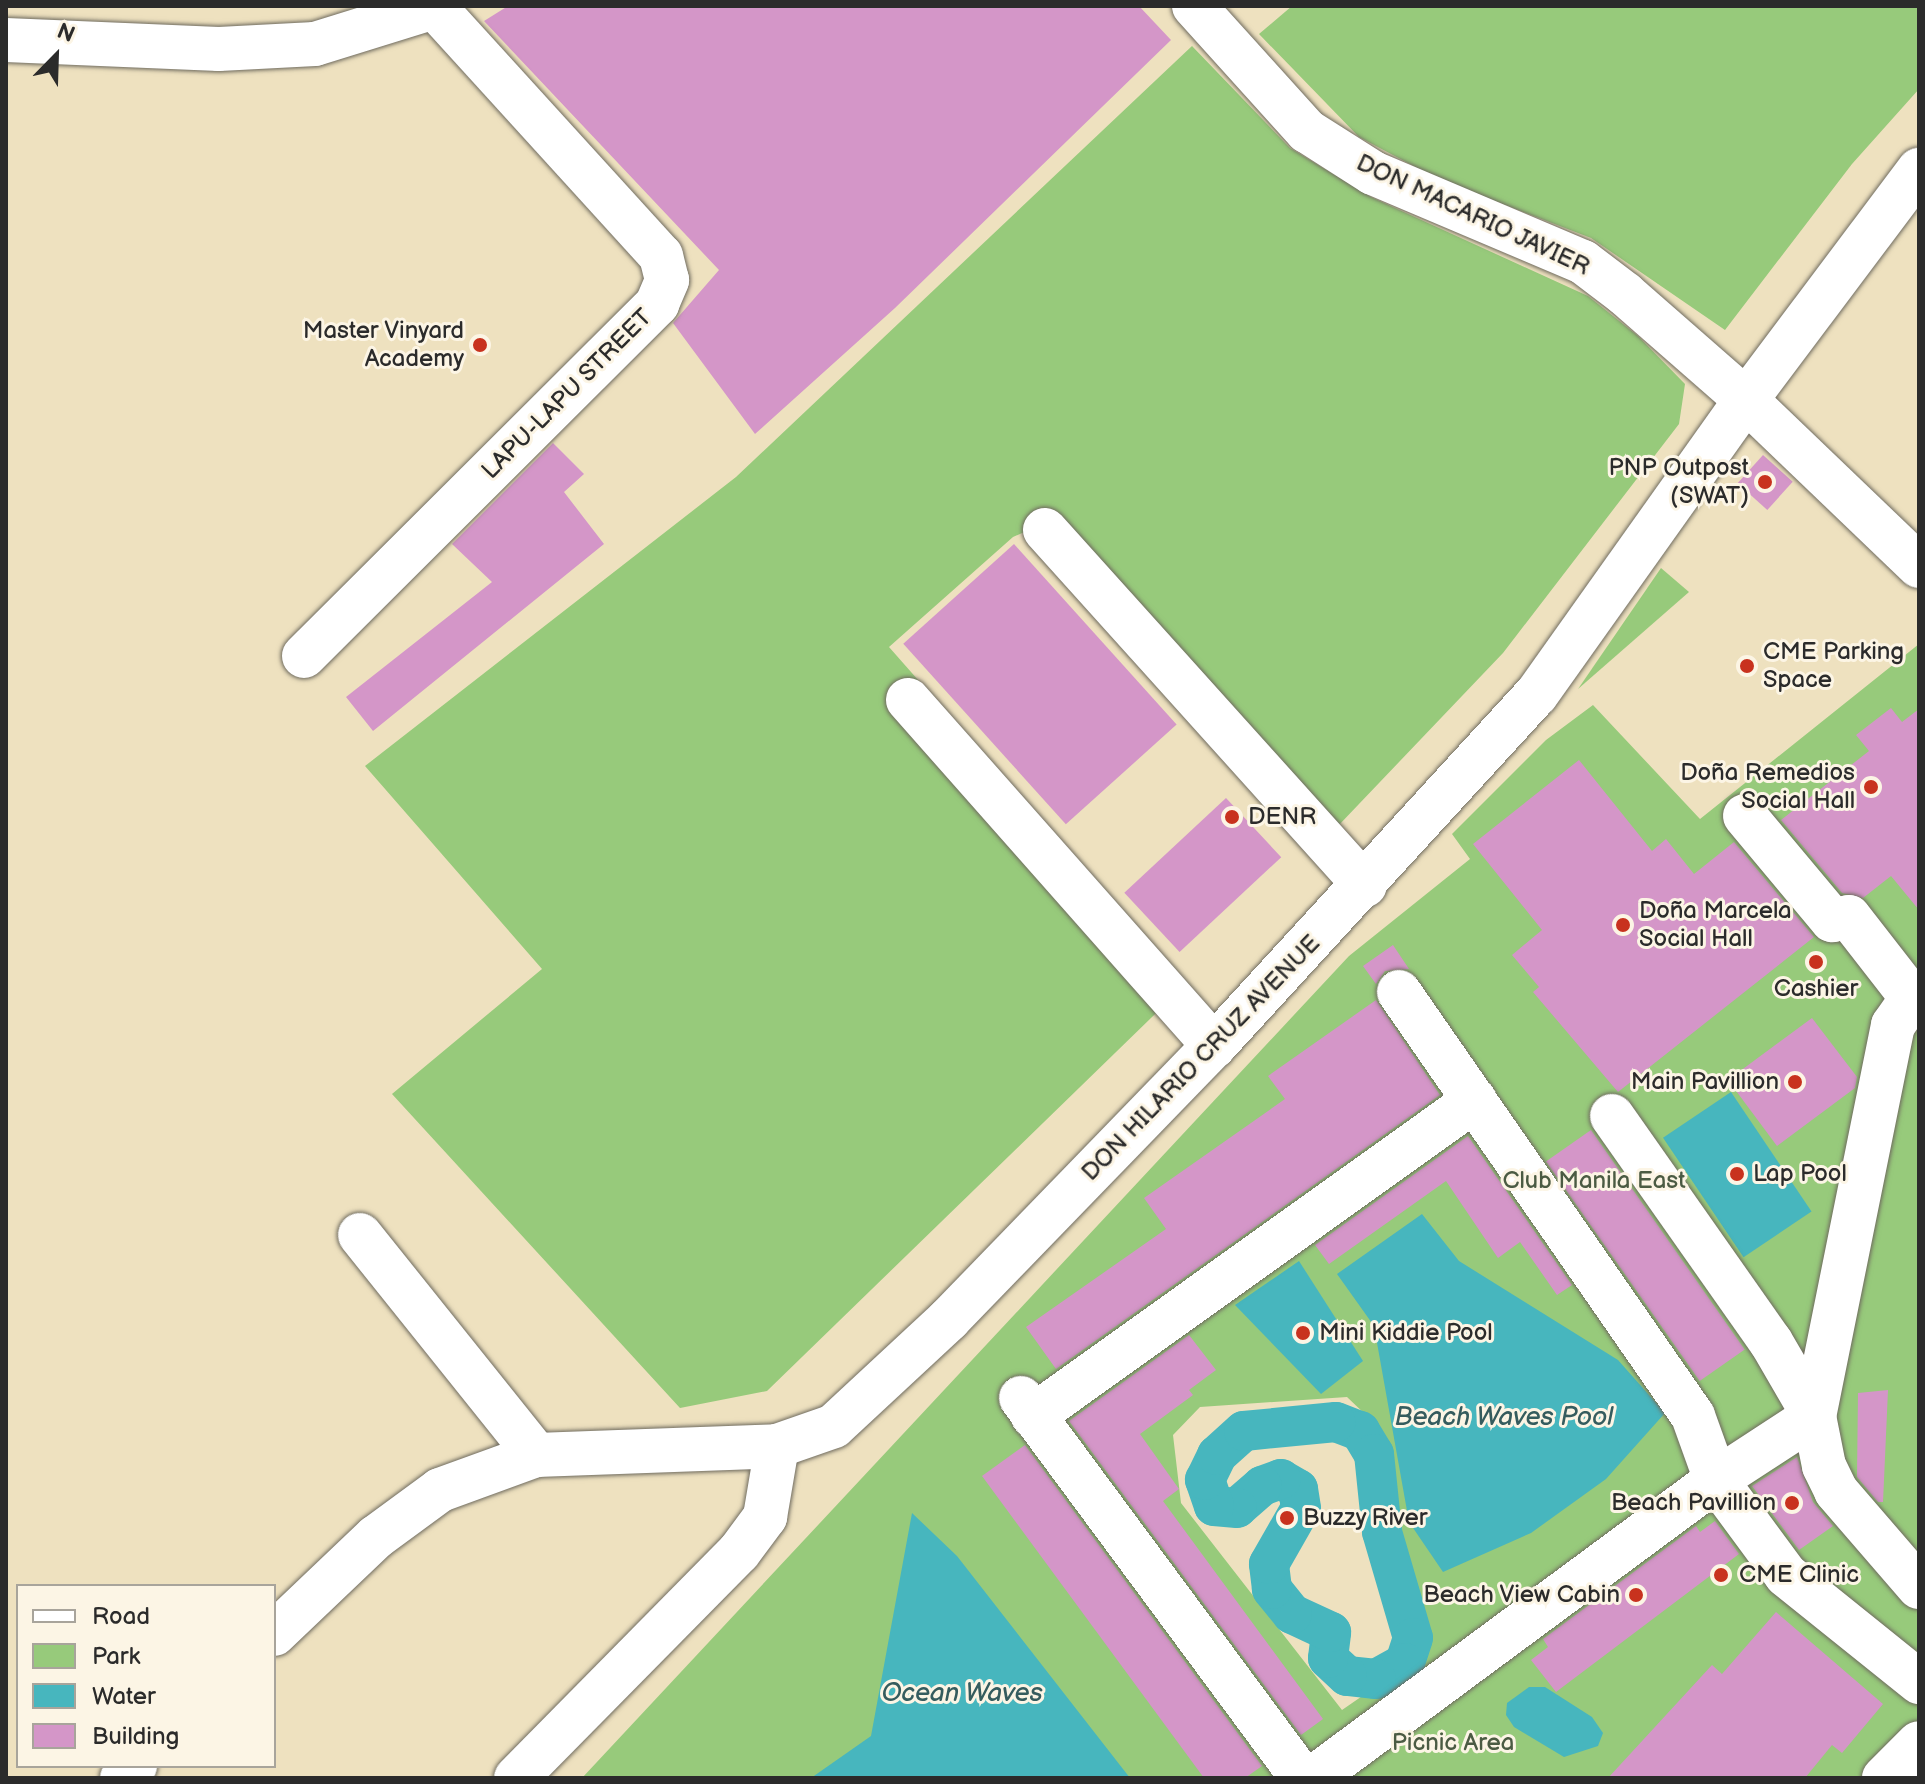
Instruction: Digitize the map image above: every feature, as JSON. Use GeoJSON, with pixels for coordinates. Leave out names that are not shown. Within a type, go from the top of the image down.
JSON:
{"type":"FeatureCollection","features":[{"type":"Feature","properties":{"kind":"street","name":"DON MACARIO JAVIER"},"geometry":{"type":"LineString","coordinates":[[1194,6],[1307,131],[1373,173],[1583,262],[1746,400],[1919,566]]}},
{"type":"Feature","properties":{"kind":"street"},"geometry":{"type":"LineString","coordinates":[[6,40],[219,49],[315,44],[436,7]]}},
{"type":"Feature","properties":{"kind":"street","name":"LAPU-LAPU STREET"},"geometry":{"type":"LineString","coordinates":[[304,656],[657,304],[667,280],[661,256],[436,7]]}},
{"type":"Feature","properties":{"kind":"street","name":"DON HILARIO CRUZ AVENUE"},"geometry":{"type":"LineString","coordinates":[[276,1632],[376,1537],[440,1490],[536,1455],[777,1446],[834,1426],[949,1319],[1214,1046],[1365,885],[1536,695],[1746,400],[1919,170]]}},
{"type":"Feature","properties":{"kind":"street"},"geometry":{"type":"LineString","coordinates":[[1045,530],[1365,885]]}},
{"type":"Feature","properties":{"kind":"street"},"geometry":{"type":"LineString","coordinates":[[908,700],[1214,1046]]}},
{"type":"Feature","properties":{"kind":"street"},"geometry":{"type":"LineString","coordinates":[[1313,1778],[1716,1480],[1814,1416],[1893,1025],[1916,1002],[1849,917],[1832,920],[1745,816]]}},
{"type":"Feature","properties":{"kind":"street"},"geometry":{"type":"LineString","coordinates":[[1399,992],[1693,1416],[1716,1480],[1786,1575],[1919,1682]]}},
{"type":"Feature","properties":{"kind":"street"},"geometry":{"type":"LineString","coordinates":[[1302,1778],[1027,1407],[1475,1100]]}},
{"type":"Feature","properties":{"kind":"street"},"geometry":{"type":"LineString","coordinates":[[1612,1116],[1771,1342],[1814,1416],[1824,1466],[1836,1491],[1919,1587]]}},
{"type":"Feature","properties":{"kind":"street"},"geometry":{"type":"LineString","coordinates":[[360,1235],[536,1455]]}},
{"type":"Feature","properties":{"kind":"street"},"geometry":{"type":"LineString","coordinates":[[516,1778],[739,1552],[765,1517],[777,1446]]}},
{"type":"Feature","properties":{"kind":"street"},"geometry":{"type":"LineString","coordinates":[[1884,1778],[1919,1743]]}},
{"type":"Feature","properties":{"kind":"green space"},"geometry":{"type":"Polygon","coordinates":[[[1292,6],[1919,6],[1919,89],[1852,164],[1725,330],[1591,238],[1440,180],[1359,137],[1259,34],[1292,6]]]}},
{"type":"Feature","properties":{"kind":"green space"},"geometry":{"type":"Polygon","coordinates":[[[1192,46],[1290,148],[1371,197],[1588,296],[1638,336],[1685,384],[1679,424],[1503,653],[1338,826],[1060,516],[1013,537],[889,647],[1186,984],[767,1391],[680,1408],[392,1094],[542,969],[365,766],[736,477],[1192,46]]]}},
{"type":"Feature","properties":{"kind":"green space"},"geometry":{"type":"Polygon","coordinates":[[[1661,568],[1689,592],[1578,689],[1661,568]]]}},
{"type":"Feature","properties":{"kind":"green space","name":"Club Manila East"},"geometry":{"type":"Polygon","coordinates":[[[1919,644],[1919,1778],[582,1778],[1349,956],[1470,859],[1452,834],[1546,740],[1593,705],[1700,819],[1919,644]],[[1347,1397],[1200,1407],[1173,1435],[1181,1503],[1342,1710],[1426,1652],[1385,1530],[1368,1417],[1347,1397]]]}},
{"type":"Feature","properties":{"kind":"water","name":"Lap Pool"},"geometry":{"type":"Polygon","coordinates":[[[1731,1092],[1812,1211],[1744,1257],[1663,1138],[1731,1092]]]}},
{"type":"Feature","properties":{"kind":"water","name":"Beach Waves Pool"},"geometry":{"type":"Polygon","coordinates":[[[1422,1214],[1459,1261],[1618,1360],[1665,1413],[1606,1479],[1531,1533],[1443,1572],[1409,1522],[1374,1326],[1337,1274],[1422,1214]]]}},
{"type":"Feature","properties":{"kind":"water","name":"Mini Kiddie Pool"},"geometry":{"type":"Polygon","coordinates":[[[1299,1261],[1363,1361],[1321,1394],[1235,1305],[1299,1261]]]}},
{"type":"Feature","properties":{"kind":"water","name":"Ocean Waves"},"geometry":{"type":"Polygon","coordinates":[[[912,1513],[957,1556],[1130,1778],[811,1778],[871,1736],[912,1513]]]}},
{"type":"Feature","properties":{"kind":"water"},"geometry":{"type":"Polygon","coordinates":[[[1529,1687],[1545,1687],[1592,1717],[1603,1733],[1598,1746],[1564,1757],[1514,1727],[1506,1715],[1507,1703],[1529,1687]]]}},
{"type":"Feature","properties":{"kind":"building"},"geometry":{"type":"Polygon","coordinates":[[[508,6],[1139,6],[1171,40],[895,308],[755,434],[673,323],[719,270],[484,21],[508,6]]]}},
{"type":"Feature","properties":{"kind":"building"},"geometry":{"type":"Polygon","coordinates":[[[553,443],[584,474],[564,492],[604,544],[373,731],[346,697],[492,582],[452,544],[553,443]]]}},
{"type":"Feature","properties":{"kind":"building","name":"PNP Outpost (SWAT)"},"geometry":{"type":"Polygon","coordinates":[[[1763,455],[1793,482],[1767,510],[1738,483],[1763,455]]]}},
{"type":"Feature","properties":{"kind":"building"},"geometry":{"type":"Polygon","coordinates":[[[1014,544],[1177,725],[1066,824],[903,644],[1014,544]]]}},
{"type":"Feature","properties":{"kind":"building","name":"Doña Remedios Social Hall"},"geometry":{"type":"Polygon","coordinates":[[[1891,708],[1902,722],[1919,709],[1919,910],[1891,876],[1863,898],[1842,893],[1781,820],[1869,751],[1856,735],[1891,708]]]}},
{"type":"Feature","properties":{"kind":"building","name":"Doña Marcela Social Hall"},"geometry":{"type":"Polygon","coordinates":[[[1579,760],[1652,851],[1666,839],[1694,874],[1734,842],[1814,937],[1618,1092],[1533,992],[1539,987],[1512,955],[1542,930],[1473,844],[1579,760]]]}},
{"type":"Feature","properties":{"kind":"building"},"geometry":{"type":"Polygon","coordinates":[[[1226,798],[1281,857],[1180,952],[1124,893],[1226,798]]]}},
{"type":"Feature","properties":{"kind":"building"},"geometry":{"type":"Polygon","coordinates":[[[1393,945],[1409,969],[1385,971],[1376,984],[1363,966],[1393,945]]]}},
{"type":"Feature","properties":{"kind":"building"},"geometry":{"type":"Polygon","coordinates":[[[1376,1000],[1440,1095],[1056,1369],[1026,1327],[1166,1229],[1144,1198],[1285,1099],[1268,1076],[1376,1000]]]}},
{"type":"Feature","properties":{"kind":"building","name":"Main Pavillion"},"geometry":{"type":"Polygon","coordinates":[[[1812,1018],[1857,1077],[1855,1088],[1777,1146],[1728,1080],[1812,1018]]]}},
{"type":"Feature","properties":{"kind":"building"},"geometry":{"type":"Polygon","coordinates":[[[1591,1130],[1745,1350],[1700,1381],[1546,1162],[1591,1130]]]}},
{"type":"Feature","properties":{"kind":"building"},"geometry":{"type":"Polygon","coordinates":[[[1468,1136],[1572,1285],[1557,1295],[1520,1242],[1498,1258],[1446,1181],[1329,1264],[1315,1245],[1468,1136]]]}},
{"type":"Feature","properties":{"kind":"building"},"geometry":{"type":"Polygon","coordinates":[[[1189,1335],[1216,1370],[1189,1390],[1193,1395],[1140,1434],[1179,1489],[1163,1501],[1323,1719],[1301,1735],[1069,1421],[1189,1335]]]}},
{"type":"Feature","properties":{"kind":"building"},"geometry":{"type":"Polygon","coordinates":[[[1888,1390],[1883,1502],[1878,1502],[1857,1477],[1858,1393],[1888,1390]]]}},
{"type":"Feature","properties":{"kind":"building"},"geometry":{"type":"Polygon","coordinates":[[[1025,1445],[1262,1766],[1245,1778],[1204,1778],[982,1476],[1025,1445]]]}},
{"type":"Feature","properties":{"kind":"building","name":"Beach Pavillion"},"geometry":{"type":"Polygon","coordinates":[[[1797,1457],[1813,1502],[1833,1526],[1799,1550],[1752,1486],[1797,1457]]]}},
{"type":"Feature","properties":{"kind":"building","name":"Beach View Cabin"},"geometry":{"type":"Polygon","coordinates":[[[1715,1521],[1739,1554],[1556,1692],[1531,1660],[1548,1647],[1543,1639],[1696,1526],[1700,1532],[1715,1521]]]}},
{"type":"Feature","properties":{"kind":"building"},"geometry":{"type":"Polygon","coordinates":[[[1776,1612],[1883,1704],[1842,1753],[1832,1745],[1805,1778],[1608,1778],[1712,1665],[1722,1674],[1776,1612]]]}},
{"type":"Feature","properties":{"kind":"waterway","name":"Buzzy River"},"geometry":{"type":"LineString","coordinates":[[1336,1422],[1360,1431],[1374,1454],[1382,1532],[1413,1638],[1405,1663],[1376,1679],[1347,1676],[1328,1658],[1331,1632],[1292,1614],[1272,1589],[1269,1564],[1301,1508],[1298,1489],[1281,1479],[1262,1486],[1237,1508],[1214,1506],[1205,1480],[1217,1455],[1244,1431],[1336,1422]]}},
{"type":"Feature","properties":{"kind":"place","name":"Master Vinyard Academy"},"geometry":{"type":"Point","coordinates":[480,345]}},
{"type":"Feature","properties":{"kind":"place","name":"PNP Outpost (SWAT)"},"geometry":{"type":"Point","coordinates":[1765,482]}},
{"type":"Feature","properties":{"kind":"place","name":"CME Parking Space"},"geometry":{"type":"Point","coordinates":[1747,666]}},
{"type":"Feature","properties":{"kind":"place","name":"Doña Remedios Social Hall"},"geometry":{"type":"Point","coordinates":[1871,787]}},
{"type":"Feature","properties":{"kind":"place","name":"DENR"},"geometry":{"type":"Point","coordinates":[1232,817]}},
{"type":"Feature","properties":{"kind":"place","name":"Doña Marcela Social Hall"},"geometry":{"type":"Point","coordinates":[1623,925]}},
{"type":"Feature","properties":{"kind":"place","name":"Cashier"},"geometry":{"type":"Point","coordinates":[1816,962]}},
{"type":"Feature","properties":{"kind":"place","name":"Main Pavillion"},"geometry":{"type":"Point","coordinates":[1795,1082]}},
{"type":"Feature","properties":{"kind":"place","name":"Lap Pool"},"geometry":{"type":"Point","coordinates":[1737,1174]}},
{"type":"Feature","properties":{"kind":"place","name":"Mini Kiddie Pool"},"geometry":{"type":"Point","coordinates":[1303,1333]}},
{"type":"Feature","properties":{"kind":"place","name":"Beach Pavillion"},"geometry":{"type":"Point","coordinates":[1792,1503]}},
{"type":"Feature","properties":{"kind":"place","name":"Buzzy River"},"geometry":{"type":"Point","coordinates":[1287,1518]}},
{"type":"Feature","properties":{"kind":"place","name":"CME Clinic"},"geometry":{"type":"Point","coordinates":[1721,1575]}},
{"type":"Feature","properties":{"kind":"place","name":"Beach View Cabin"},"geometry":{"type":"Point","coordinates":[1636,1595]}},
{"type":"Feature","properties":{"kind":"park label","name":"Picnic Area"},"geometry":{"type":"Point","coordinates":[1453,1743]}}]}
